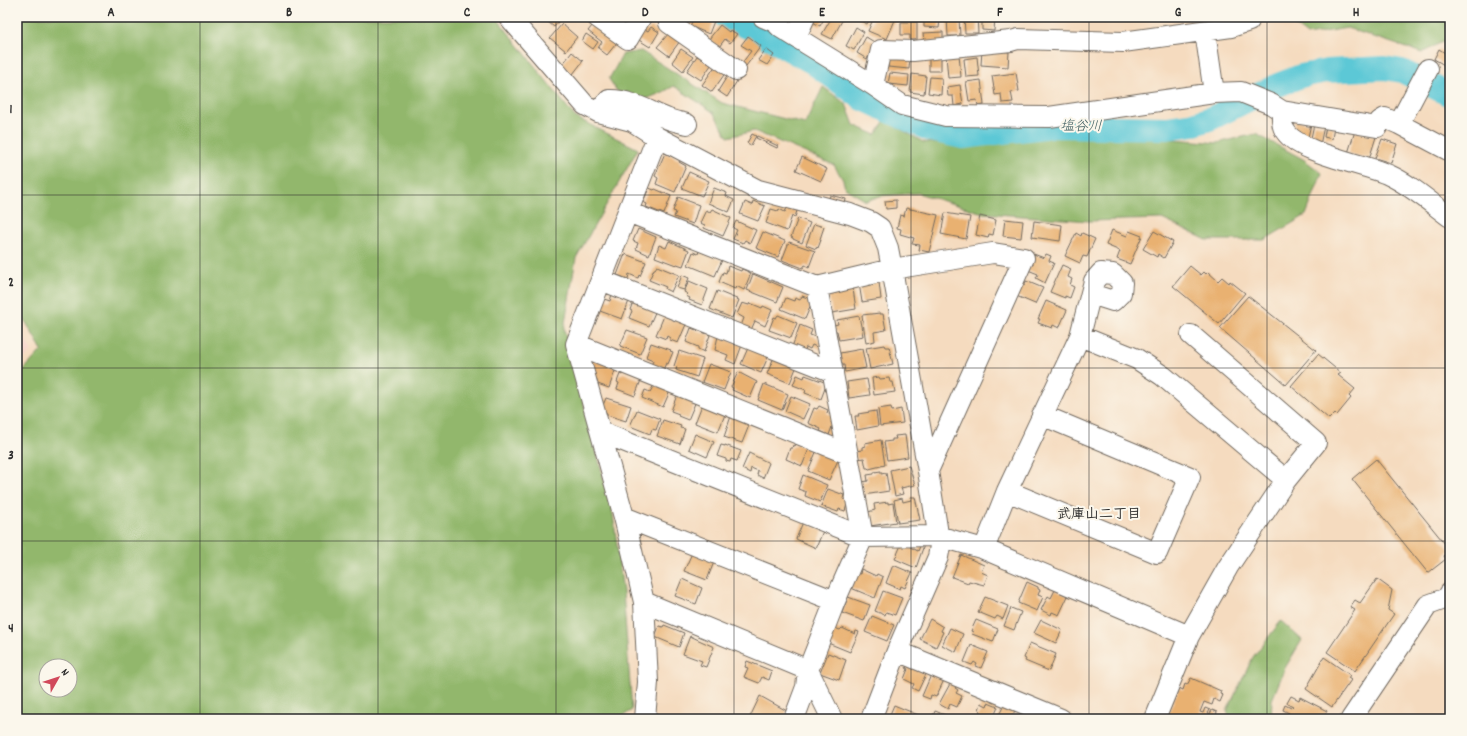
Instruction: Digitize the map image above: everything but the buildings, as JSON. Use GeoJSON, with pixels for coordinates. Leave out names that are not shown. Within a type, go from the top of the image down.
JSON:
{"type":"FeatureCollection","features":[{"type":"Feature","properties":{"kind":"street"},"geometry":{"type":"LineString","coordinates":[[509,17],[585,105],[598,112],[632,121],[657,137],[758,190],[850,214],[871,222],[880,228],[888,248],[892,269],[940,546],[938,557],[871,719]]}},
{"type":"Feature","properties":{"kind":"street"},"geometry":{"type":"LineString","coordinates":[[597,17],[628,39],[641,17]]}},
{"type":"Feature","properties":{"kind":"street"},"geometry":{"type":"LineString","coordinates":[[648,17],[671,20],[736,70]]}},
{"type":"Feature","properties":{"kind":"street"},"geometry":{"type":"LineString","coordinates":[[763,17],[775,22],[781,28],[873,85],[902,105],[946,116],[1049,118],[1247,88],[1282,111],[1377,127],[1380,121],[1385,118],[1450,151]]}},
{"type":"Feature","properties":{"kind":"street"},"geometry":{"type":"LineString","coordinates":[[796,37],[805,17]]}},
{"type":"Feature","properties":{"kind":"street"},"geometry":{"type":"LineString","coordinates":[[873,85],[881,50],[913,51],[1012,41],[1018,39],[1123,42],[1231,27],[1249,21]]}},
{"type":"Feature","properties":{"kind":"street"},"geometry":{"type":"LineString","coordinates":[[1205,31],[1214,93]]}},
{"type":"Feature","properties":{"kind":"street"},"geometry":{"type":"LineString","coordinates":[[1399,124],[1428,69]]}},
{"type":"Feature","properties":{"kind":"street"},"geometry":{"type":"LineString","coordinates":[[598,112],[609,100],[615,100],[632,104],[667,119],[687,124]]}},
{"type":"Feature","properties":{"kind":"street"},"geometry":{"type":"LineString","coordinates":[[1282,111],[1281,120],[1283,129],[1288,135],[1304,146],[1389,175],[1450,217]]}},
{"type":"Feature","properties":{"kind":"street"},"geometry":{"type":"LineString","coordinates":[[645,719],[648,682],[644,602],[624,517],[576,344],[657,137]]}},
{"type":"Feature","properties":{"kind":"street"},"geometry":{"type":"LineString","coordinates":[[628,212],[817,287],[892,269],[993,253],[1024,258],[928,471]]}},
{"type":"Feature","properties":{"kind":"street"},"geometry":{"type":"LineString","coordinates":[[601,280],[833,372]]}},
{"type":"Feature","properties":{"kind":"street"},"geometry":{"type":"LineString","coordinates":[[794,719],[806,686],[808,670],[835,601],[863,537],[817,287]]}},
{"type":"Feature","properties":{"kind":"street"},"geometry":{"type":"LineString","coordinates":[[984,549],[1007,491],[1080,336],[1091,294]]}},
{"type":"Feature","properties":{"kind":"street"},"geometry":{"type":"LineString","coordinates":[[1080,336],[1137,359],[1163,376],[1286,480]]}},
{"type":"Feature","properties":{"kind":"street"},"geometry":{"type":"LineString","coordinates":[[1155,719],[1190,636],[1228,567],[1286,480],[1316,443],[1191,336]]}},
{"type":"Feature","properties":{"kind":"street"},"geometry":{"type":"LineString","coordinates":[[576,344],[848,454]]}},
{"type":"Feature","properties":{"kind":"street"},"geometry":{"type":"LineString","coordinates":[[1007,491],[1157,553],[1190,477],[1042,415]]}},
{"type":"Feature","properties":{"kind":"street"},"geometry":{"type":"LineString","coordinates":[[601,432],[863,537],[938,536],[984,549],[1190,636]]}},
{"type":"Feature","properties":{"kind":"street"},"geometry":{"type":"LineString","coordinates":[[624,517],[835,601]]}},
{"type":"Feature","properties":{"kind":"street"},"geometry":{"type":"LineString","coordinates":[[1351,719],[1428,605],[1449,600]]}},
{"type":"Feature","properties":{"kind":"street"},"geometry":{"type":"LineString","coordinates":[[644,602],[808,670],[832,719]]}},
{"type":"Feature","properties":{"kind":"street"},"geometry":{"type":"LineString","coordinates":[[898,651],[1062,719]]}},
{"type":"Feature","properties":{"kind":"shaded area"},"geometry":{"type":"Polygon","coordinates":[[[17,326],[32,351],[17,365],[17,326]]]}},
{"type":"Feature","properties":{"kind":"green space"},"geometry":{"type":"Polygon","coordinates":[[[17,17],[496,17],[575,117],[638,149],[576,258],[564,329],[613,514],[623,592],[632,710],[619,719],[17,719],[17,377],[42,350],[17,307],[17,17]]]}},
{"type":"Feature","properties":{"kind":"green space"},"geometry":{"type":"Polygon","coordinates":[[[1260,17],[1284,17],[1267,20],[1260,17]]]}},
{"type":"Feature","properties":{"kind":"green space"},"geometry":{"type":"Polygon","coordinates":[[[1284,17],[1450,17],[1450,46],[1442,42],[1422,53],[1347,28],[1307,35],[1284,17]]]}},
{"type":"Feature","properties":{"kind":"green space"},"geometry":{"type":"Polygon","coordinates":[[[641,51],[722,103],[805,124],[823,87],[846,104],[854,125],[876,135],[885,120],[923,142],[966,146],[1003,138],[1071,134],[1154,137],[1217,143],[1256,134],[1303,159],[1322,173],[1306,215],[1264,240],[1207,240],[1162,219],[1089,221],[983,213],[918,193],[880,196],[866,201],[845,188],[843,180],[834,165],[754,131],[728,137],[713,112],[674,86],[639,102],[619,94],[609,79],[623,54],[641,51]]]}},
{"type":"Feature","properties":{"kind":"green space"},"geometry":{"type":"Polygon","coordinates":[[[1281,621],[1302,640],[1285,668],[1272,700],[1271,719],[1230,719],[1227,711],[1253,657],[1281,621]]]}},
{"type":"Feature","properties":{"kind":"waterway","name":"塩谷川"},"geometry":{"type":"LineString","coordinates":[[726,17],[752,29],[812,62],[863,99],[931,130],[963,137],[1052,126],[1167,128],[1194,124],[1212,118],[1278,85],[1301,76],[1327,71],[1384,68],[1402,71],[1450,95]]}},
{"type":"Feature","properties":{"kind":"district","name":"武庫山二丁目"},"geometry":{"type":"Point","coordinates":[1099,515]}}]}
